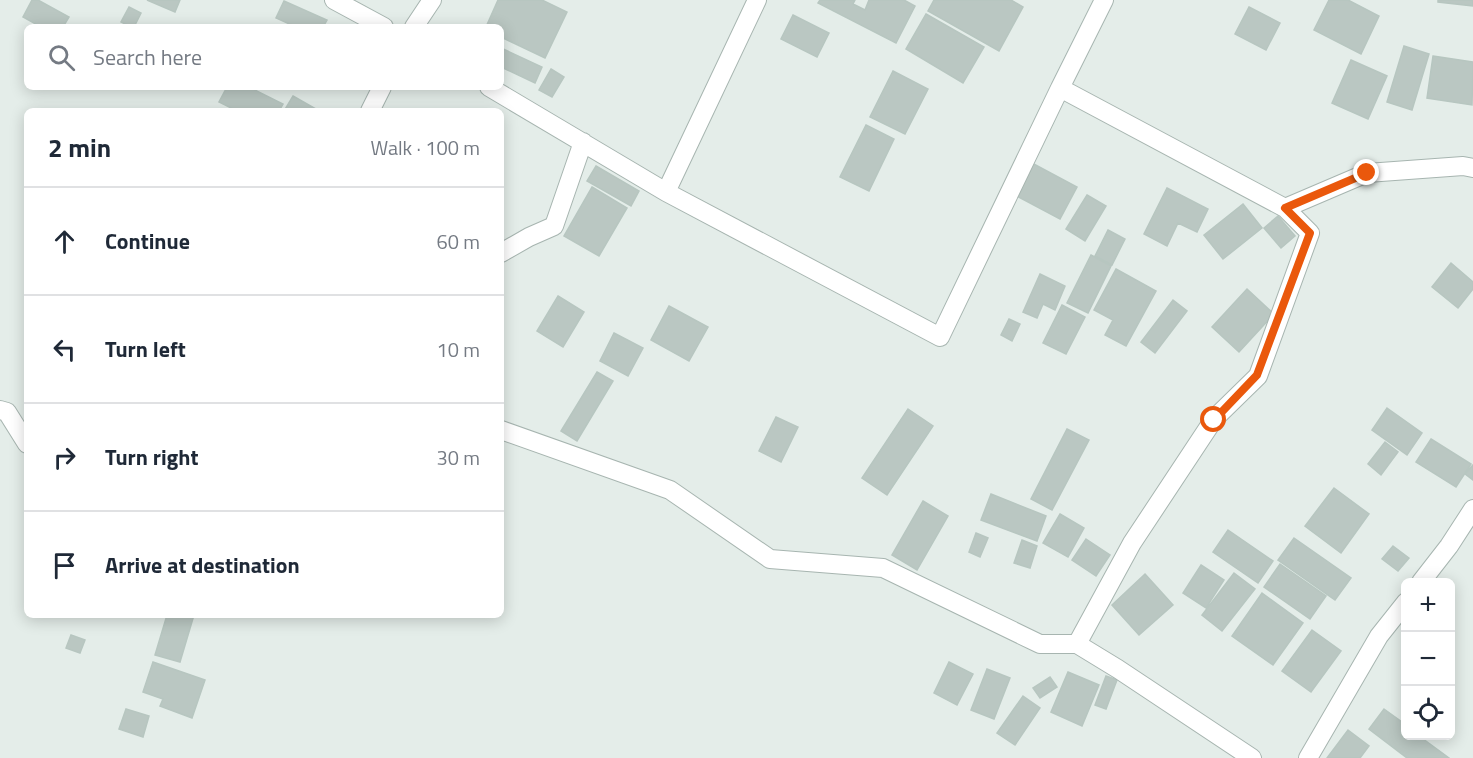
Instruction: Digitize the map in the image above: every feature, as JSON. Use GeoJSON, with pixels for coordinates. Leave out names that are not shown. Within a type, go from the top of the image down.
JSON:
{"type":"FeatureCollection","features":[{"type":"Feature","properties":{"kind":"street"},"geometry":{"type":"LineString","coordinates":[[334,0],[378,24]]}},
{"type":"Feature","properties":{"kind":"street"},"geometry":{"type":"LineString","coordinates":[[416,24],[432,0]]}},
{"type":"Feature","properties":{"kind":"street"},"geometry":{"type":"LineString","coordinates":[[666,192],[757,0]]}},
{"type":"Feature","properties":{"kind":"street"},"geometry":{"type":"LineString","coordinates":[[494,90],[666,192],[940,337],[1104,0]]}},
{"type":"Feature","properties":{"kind":"street"},"geometry":{"type":"LineString","coordinates":[[1060,88],[1285,208],[1310,233],[1257,375],[1214,420],[1132,543],[1077,644]]}},
{"type":"Feature","properties":{"kind":"street"},"geometry":{"type":"LineString","coordinates":[[372,108],[380,90]]}},
{"type":"Feature","properties":{"kind":"street"},"geometry":{"type":"LineString","coordinates":[[504,251],[554,226],[583,142]]}},
{"type":"Feature","properties":{"kind":"street"},"geometry":{"type":"LineString","coordinates":[[1285,208],[1367,173],[1463,166],[1473,168]]}},
{"type":"Feature","properties":{"kind":"street"},"geometry":{"type":"LineString","coordinates":[[0,410],[7,412],[24,439]]}},
{"type":"Feature","properties":{"kind":"street"},"geometry":{"type":"LineString","coordinates":[[504,431],[670,490],[770,559],[882,568],[1040,644],[1077,644],[1252,758]]}},
{"type":"Feature","properties":{"kind":"street"},"geometry":{"type":"LineString","coordinates":[[1423,578],[1449,546],[1473,509]]}},
{"type":"Feature","properties":{"kind":"street"},"geometry":{"type":"LineString","coordinates":[[1308,758],[1379,636],[1401,608]]}},
{"type":"Feature","properties":{"kind":"building"},"geometry":{"type":"Polygon","coordinates":[[[32,0],[38,0],[69,17],[65,24],[36,24],[23,17],[32,0]]]}},
{"type":"Feature","properties":{"kind":"building"},"geometry":{"type":"Polygon","coordinates":[[[147,0],[180,0],[175,12],[147,0]]]}},
{"type":"Feature","properties":{"kind":"building"},"geometry":{"type":"Polygon","coordinates":[[[498,0],[542,0],[567,12],[545,58],[504,38],[504,24],[487,24],[498,0]]]}},
{"type":"Feature","properties":{"kind":"building"},"geometry":{"type":"Polygon","coordinates":[[[820,0],[855,0],[853,4],[865,10],[869,0],[904,0],[915,6],[896,43],[818,3],[820,0]]]}},
{"type":"Feature","properties":{"kind":"building"},"geometry":{"type":"Polygon","coordinates":[[[934,0],[1011,0],[1023,7],[999,51],[928,11],[934,0]]]}},
{"type":"Feature","properties":{"kind":"building"},"geometry":{"type":"Polygon","coordinates":[[[1329,0],[1348,0],[1379,16],[1361,54],[1314,30],[1329,0]]]}},
{"type":"Feature","properties":{"kind":"building"},"geometry":{"type":"Polygon","coordinates":[[[1438,0],[1473,0],[1473,6],[1438,2],[1438,0]]]}},
{"type":"Feature","properties":{"kind":"building"},"geometry":{"type":"Polygon","coordinates":[[[284,1],[327,20],[325,24],[289,24],[276,18],[284,1]]]}},
{"type":"Feature","properties":{"kind":"building"},"geometry":{"type":"Polygon","coordinates":[[[129,7],[141,13],[136,24],[121,22],[129,7]]]}},
{"type":"Feature","properties":{"kind":"building"},"geometry":{"type":"Polygon","coordinates":[[[1249,7],[1280,23],[1266,50],[1235,34],[1249,7]]]}},
{"type":"Feature","properties":{"kind":"building"},"geometry":{"type":"Polygon","coordinates":[[[926,14],[984,47],[963,83],[906,49],[926,14]]]}},
{"type":"Feature","properties":{"kind":"building"},"geometry":{"type":"Polygon","coordinates":[[[793,15],[829,33],[817,57],[781,39],[793,15]]]}},
{"type":"Feature","properties":{"kind":"building"},"geometry":{"type":"Polygon","coordinates":[[[1404,46],[1429,54],[1412,110],[1387,102],[1404,46]]]}},
{"type":"Feature","properties":{"kind":"building"},"geometry":{"type":"Polygon","coordinates":[[[504,49],[542,67],[535,83],[504,68],[504,49]]]}},
{"type":"Feature","properties":{"kind":"building"},"geometry":{"type":"Polygon","coordinates":[[[1433,56],[1473,62],[1472,105],[1427,98],[1433,56]]]}},
{"type":"Feature","properties":{"kind":"building"},"geometry":{"type":"Polygon","coordinates":[[[1351,60],[1387,76],[1368,119],[1332,103],[1351,60]]]}},
{"type":"Feature","properties":{"kind":"building"},"geometry":{"type":"Polygon","coordinates":[[[551,69],[564,77],[552,97],[539,90],[551,69]]]}},
{"type":"Feature","properties":{"kind":"building"},"geometry":{"type":"Polygon","coordinates":[[[893,71],[928,89],[905,134],[870,117],[893,71]]]}},
{"type":"Feature","properties":{"kind":"building"},"geometry":{"type":"Polygon","coordinates":[[[225,90],[255,90],[283,104],[281,108],[231,108],[219,102],[225,90]]]}},
{"type":"Feature","properties":{"kind":"building"},"geometry":{"type":"Polygon","coordinates":[[[293,96],[314,108],[286,108],[293,96]]]}},
{"type":"Feature","properties":{"kind":"building"},"geometry":{"type":"Polygon","coordinates":[[[866,125],[894,139],[869,191],[840,177],[866,125]]]}},
{"type":"Feature","properties":{"kind":"building"},"geometry":{"type":"Polygon","coordinates":[[[1030,162],[1077,187],[1060,219],[1013,194],[1030,162]]]}},
{"type":"Feature","properties":{"kind":"building"},"geometry":{"type":"Polygon","coordinates":[[[596,166],[639,191],[631,206],[587,181],[596,166]]]}},
{"type":"Feature","properties":{"kind":"building"},"geometry":{"type":"Polygon","coordinates":[[[592,187],[627,208],[599,256],[564,236],[592,187]]]}},
{"type":"Feature","properties":{"kind":"building"},"geometry":{"type":"Polygon","coordinates":[[[1167,188],[1208,209],[1197,232],[1178,223],[1167,246],[1144,234],[1167,188]]]}},
{"type":"Feature","properties":{"kind":"building"},"geometry":{"type":"Polygon","coordinates":[[[1087,195],[1106,206],[1085,241],[1066,229],[1087,195]]]}},
{"type":"Feature","properties":{"kind":"building"},"geometry":{"type":"Polygon","coordinates":[[[1243,204],[1262,228],[1223,259],[1204,235],[1243,204]]]}},
{"type":"Feature","properties":{"kind":"building"},"geometry":{"type":"Polygon","coordinates":[[[1278,216],[1295,236],[1281,248],[1264,228],[1278,216]]]}},
{"type":"Feature","properties":{"kind":"building"},"geometry":{"type":"Polygon","coordinates":[[[1108,230],[1125,239],[1112,265],[1095,256],[1108,230]]]}},
{"type":"Feature","properties":{"kind":"building"},"geometry":{"type":"Polygon","coordinates":[[[1091,255],[1111,266],[1088,313],[1067,303],[1091,255]]]}},
{"type":"Feature","properties":{"kind":"building"},"geometry":{"type":"Polygon","coordinates":[[[1451,263],[1473,282],[1473,289],[1458,308],[1432,287],[1451,263]]]}},
{"type":"Feature","properties":{"kind":"building"},"geometry":{"type":"Polygon","coordinates":[[[1116,269],[1156,291],[1126,346],[1105,335],[1113,320],[1094,310],[1116,269]]]}},
{"type":"Feature","properties":{"kind":"building"},"geometry":{"type":"Polygon","coordinates":[[[1040,274],[1065,286],[1055,310],[1043,304],[1037,318],[1023,312],[1040,274]]]}},
{"type":"Feature","properties":{"kind":"building"},"geometry":{"type":"Polygon","coordinates":[[[1247,289],[1274,314],[1239,352],[1212,327],[1247,289]]]}},
{"type":"Feature","properties":{"kind":"building"},"geometry":{"type":"Polygon","coordinates":[[[558,296],[584,312],[563,347],[537,331],[558,296]]]}},
{"type":"Feature","properties":{"kind":"building"},"geometry":{"type":"Polygon","coordinates":[[[1173,300],[1187,311],[1155,353],[1141,342],[1173,300]]]}},
{"type":"Feature","properties":{"kind":"building"},"geometry":{"type":"Polygon","coordinates":[[[1062,305],[1085,317],[1066,354],[1043,343],[1062,305]]]}},
{"type":"Feature","properties":{"kind":"building"},"geometry":{"type":"Polygon","coordinates":[[[669,306],[708,327],[689,361],[651,340],[669,306]]]}},
{"type":"Feature","properties":{"kind":"building"},"geometry":{"type":"Polygon","coordinates":[[[1009,319],[1020,324],[1012,341],[1001,335],[1009,319]]]}},
{"type":"Feature","properties":{"kind":"building"},"geometry":{"type":"Polygon","coordinates":[[[614,333],[643,348],[628,376],[600,361],[614,333]]]}},
{"type":"Feature","properties":{"kind":"building"},"geometry":{"type":"Polygon","coordinates":[[[597,372],[613,381],[577,441],[561,431],[597,372]]]}},
{"type":"Feature","properties":{"kind":"building"},"geometry":{"type":"Polygon","coordinates":[[[1387,408],[1422,433],[1407,455],[1372,430],[1387,408]]]}},
{"type":"Feature","properties":{"kind":"building"},"geometry":{"type":"Polygon","coordinates":[[[908,409],[933,426],[887,495],[862,478],[908,409]]]}},
{"type":"Feature","properties":{"kind":"building"},"geometry":{"type":"Polygon","coordinates":[[[776,417],[798,427],[781,462],[759,451],[776,417]]]}},
{"type":"Feature","properties":{"kind":"building"},"geometry":{"type":"Polygon","coordinates":[[[1067,429],[1089,440],[1052,510],[1031,499],[1067,429]]]}},
{"type":"Feature","properties":{"kind":"building"},"geometry":{"type":"Polygon","coordinates":[[[1431,439],[1471,464],[1456,487],[1416,462],[1431,439]]]}},
{"type":"Feature","properties":{"kind":"building"},"geometry":{"type":"Polygon","coordinates":[[[1385,442],[1398,452],[1381,475],[1368,464],[1385,442]]]}},
{"type":"Feature","properties":{"kind":"building"},"geometry":{"type":"Polygon","coordinates":[[[1473,465],[1473,480],[1465,474],[1473,465]]]}},
{"type":"Feature","properties":{"kind":"building"},"geometry":{"type":"Polygon","coordinates":[[[1334,488],[1369,514],[1341,553],[1305,526],[1334,488]]]}},
{"type":"Feature","properties":{"kind":"building"},"geometry":{"type":"Polygon","coordinates":[[[991,494],[1046,516],[1037,541],[981,520],[991,494]]]}},
{"type":"Feature","properties":{"kind":"building"},"geometry":{"type":"Polygon","coordinates":[[[923,501],[948,516],[917,570],[892,555],[923,501]]]}},
{"type":"Feature","properties":{"kind":"building"},"geometry":{"type":"Polygon","coordinates":[[[1060,514],[1084,528],[1068,557],[1043,543],[1060,514]]]}},
{"type":"Feature","properties":{"kind":"building"},"geometry":{"type":"Polygon","coordinates":[[[1228,530],[1273,561],[1258,583],[1213,552],[1228,530]]]}},
{"type":"Feature","properties":{"kind":"building"},"geometry":{"type":"Polygon","coordinates":[[[976,533],[988,538],[980,557],[969,552],[976,533]]]}},
{"type":"Feature","properties":{"kind":"building"},"geometry":{"type":"Polygon","coordinates":[[[1294,538],[1351,578],[1335,600],[1278,560],[1294,538]]]}},
{"type":"Feature","properties":{"kind":"building"},"geometry":{"type":"Polygon","coordinates":[[[1086,539],[1110,555],[1096,576],[1072,560],[1086,539]]]}},
{"type":"Feature","properties":{"kind":"building"},"geometry":{"type":"Polygon","coordinates":[[[1022,540],[1037,546],[1030,568],[1014,563],[1022,540]]]}},
{"type":"Feature","properties":{"kind":"building"},"geometry":{"type":"Polygon","coordinates":[[[1393,546],[1409,558],[1398,571],[1382,559],[1393,546]]]}},
{"type":"Feature","properties":{"kind":"building"},"geometry":{"type":"Polygon","coordinates":[[[1280,564],[1326,596],[1310,619],[1264,587],[1280,564]]]}},
{"type":"Feature","properties":{"kind":"building"},"geometry":{"type":"Polygon","coordinates":[[[1201,565],[1224,580],[1206,608],[1183,593],[1201,565]]]}},
{"type":"Feature","properties":{"kind":"building"},"geometry":{"type":"Polygon","coordinates":[[[1234,573],[1255,589],[1222,631],[1202,615],[1234,573]]]}},
{"type":"Feature","properties":{"kind":"building"},"geometry":{"type":"Polygon","coordinates":[[[1145,574],[1173,605],[1139,635],[1112,605],[1145,574]]]}},
{"type":"Feature","properties":{"kind":"building"},"geometry":{"type":"Polygon","coordinates":[[[1262,593],[1303,623],[1273,665],[1232,636],[1262,593]]]}},
{"type":"Feature","properties":{"kind":"building"},"geometry":{"type":"Polygon","coordinates":[[[166,618],[193,618],[180,662],[155,655],[166,618]]]}},
{"type":"Feature","properties":{"kind":"building"},"geometry":{"type":"Polygon","coordinates":[[[1312,630],[1341,651],[1311,692],[1282,671],[1312,630]]]}},
{"type":"Feature","properties":{"kind":"building"},"geometry":{"type":"Polygon","coordinates":[[[71,635],[85,640],[80,653],[66,648],[71,635]]]}},
{"type":"Feature","properties":{"kind":"building"},"geometry":{"type":"Polygon","coordinates":[[[153,662],[205,680],[192,718],[160,706],[163,699],[143,692],[153,662]]]}},
{"type":"Feature","properties":{"kind":"building"},"geometry":{"type":"Polygon","coordinates":[[[949,662],[973,674],[957,705],[934,693],[949,662]]]}},
{"type":"Feature","properties":{"kind":"building"},"geometry":{"type":"Polygon","coordinates":[[[987,669],[1010,678],[994,719],[971,710],[987,669]]]}},
{"type":"Feature","properties":{"kind":"building"},"geometry":{"type":"Polygon","coordinates":[[[1068,672],[1099,685],[1082,726],[1051,712],[1068,672]]]}},
{"type":"Feature","properties":{"kind":"building"},"geometry":{"type":"Polygon","coordinates":[[[1106,676],[1117,680],[1106,709],[1095,705],[1106,676]]]}},
{"type":"Feature","properties":{"kind":"building"},"geometry":{"type":"Polygon","coordinates":[[[1050,677],[1057,687],[1040,698],[1033,688],[1050,677]]]}},
{"type":"Feature","properties":{"kind":"building"},"geometry":{"type":"Polygon","coordinates":[[[1023,696],[1040,708],[1015,745],[997,733],[1023,696]]]}},
{"type":"Feature","properties":{"kind":"building"},"geometry":{"type":"Polygon","coordinates":[[[126,709],[149,716],[143,737],[119,729],[126,709]]]}},
{"type":"Feature","properties":{"kind":"building"},"geometry":{"type":"Polygon","coordinates":[[[1384,709],[1401,721],[1401,740],[1424,740],[1449,758],[1407,758],[1369,729],[1384,709]]]}},
{"type":"Feature","properties":{"kind":"building"},"geometry":{"type":"Polygon","coordinates":[[[1348,730],[1369,746],[1360,758],[1327,758],[1348,730]]]}},
{"type":"Feature","properties":{"kind":"route"},"geometry":{"type":"LineString","coordinates":[[1214,420],[1257,375],[1310,233],[1285,208],[1367,173]]}}]}
